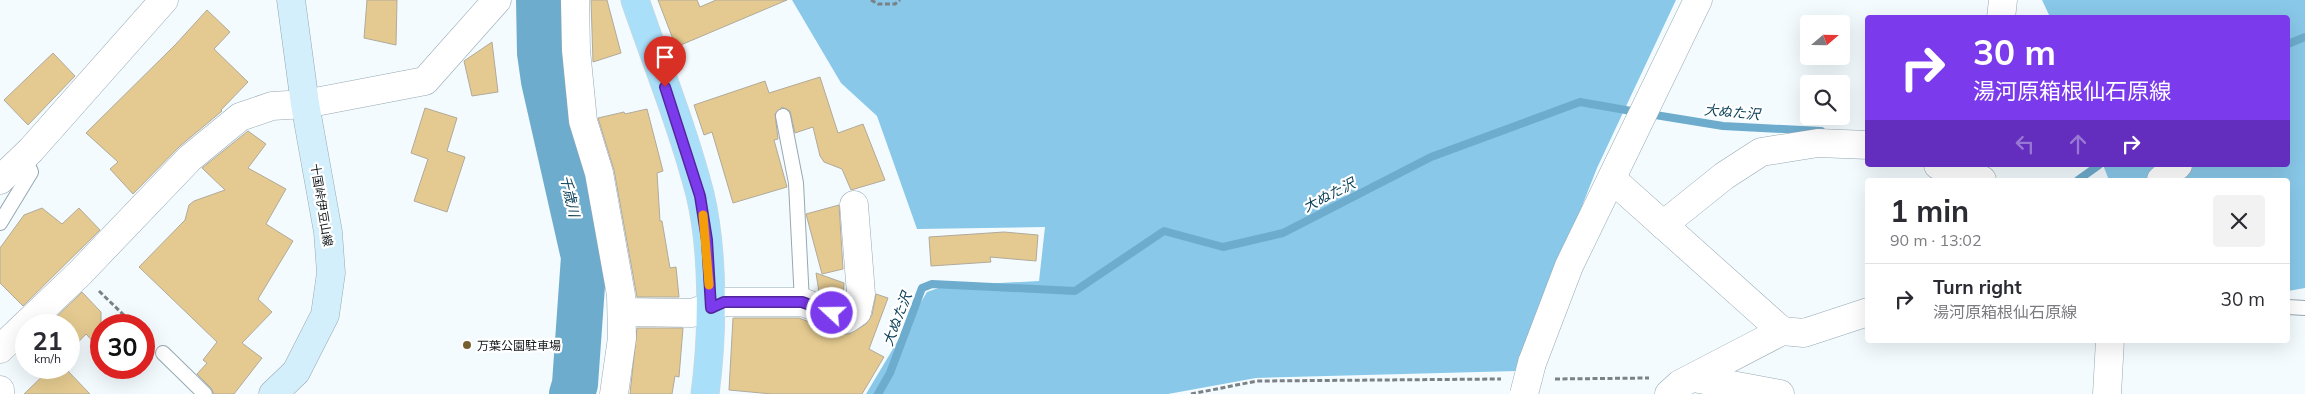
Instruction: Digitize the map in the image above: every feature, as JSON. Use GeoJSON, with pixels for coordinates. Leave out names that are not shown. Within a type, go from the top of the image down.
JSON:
{"type":"FeatureCollection","features":[{"type":"Feature","properties":{"kind":"main road","name":"十国峠伊豆山線"},"geometry":{"type":"LineString","coordinates":[[273,394],[296,372],[325,315],[331,274],[328,232],[305,104],[291,0]]}},
{"type":"Feature","properties":{"kind":"main road"},"geometry":{"type":"LineString","coordinates":[[635,0],[700,196],[707,240],[711,308],[709,364],[705,394]]}},
{"type":"Feature","properties":{"kind":"street"},"geometry":{"type":"LineString","coordinates":[[0,180],[24,157],[164,0]]}},
{"type":"Feature","properties":{"kind":"street"},"geometry":{"type":"LineString","coordinates":[[0,349],[80,273],[190,158],[240,116],[272,106],[305,104],[425,80],[496,0]]}},
{"type":"Feature","properties":{"kind":"street"},"geometry":{"type":"LineString","coordinates":[[575,0],[576,50],[583,121],[599,173],[621,295],[622,338],[614,394]]}},
{"type":"Feature","properties":{"kind":"street"},"geometry":{"type":"LineString","coordinates":[[1526,379],[1569,266],[1698,0]]}},
{"type":"Feature","properties":{"kind":"street"},"geometry":{"type":"LineString","coordinates":[[2001,15],[2003,0]]}},
{"type":"Feature","properties":{"kind":"street"},"geometry":{"type":"LineString","coordinates":[[1663,225],[1724,176],[1761,152],[1818,143],[1865,144]]}},
{"type":"Feature","properties":{"kind":"street"},"geometry":{"type":"LineString","coordinates":[[1944,167],[1976,178]]}},
{"type":"Feature","properties":{"kind":"street"},"geometry":{"type":"LineString","coordinates":[[2163,178],[2176,167]]}},
{"type":"Feature","properties":{"kind":"street"},"geometry":{"type":"LineString","coordinates":[[1612,179],[1782,331]]}},
{"type":"Feature","properties":{"kind":"street"},"geometry":{"type":"LineString","coordinates":[[622,312],[692,313],[724,302],[802,302],[846,319],[857,312],[861,294],[854,205]]}},
{"type":"Feature","properties":{"kind":"street"},"geometry":{"type":"LineString","coordinates":[[1661,386],[1680,384],[1694,378],[1782,331],[1804,333],[1865,313]]}},
{"type":"Feature","properties":{"kind":"street"},"geometry":{"type":"LineString","coordinates":[[2107,394],[2110,343]]}},
{"type":"Feature","properties":{"kind":"street"},"geometry":{"type":"LineString","coordinates":[[1694,378],[1780,394]]}},
{"type":"Feature","properties":{"kind":"lane"},"geometry":{"type":"LineString","coordinates":[[783,116],[796,183],[802,302]]}},
{"type":"Feature","properties":{"kind":"lane"},"geometry":{"type":"LineString","coordinates":[[0,224],[32,172],[24,157]]}},
{"type":"Feature","properties":{"kind":"lane"},"geometry":{"type":"LineString","coordinates":[[2290,307],[2305,308]]}},
{"type":"Feature","properties":{"kind":"lane"},"geometry":{"type":"LineString","coordinates":[[163,353],[205,394]]}},
{"type":"Feature","properties":{"kind":"path"},"geometry":{"type":"LineString","coordinates":[[871,0],[878,4],[894,4],[900,0]]}},
{"type":"Feature","properties":{"kind":"path"},"geometry":{"type":"LineString","coordinates":[[80,273],[123,314]]}},
{"type":"Feature","properties":{"kind":"path"},"geometry":{"type":"LineString","coordinates":[[1191,394],[1257,380],[1526,379],[1661,386]]}},
{"type":"Feature","properties":{"kind":"shaded area"},"geometry":{"type":"Polygon","coordinates":[[[792,0],[1676,0],[1597,168],[1517,371],[1256,378],[1168,394],[866,394],[927,292],[944,286],[1039,281],[1045,227],[917,229],[877,116],[841,83],[792,0]]]}},
{"type":"Feature","properties":{"kind":"shaded area"},"geometry":{"type":"Polygon","coordinates":[[[2042,0],[2305,0],[2305,288],[2290,291],[2290,178],[2108,178],[2104,167],[2290,167],[2290,15],[2049,15],[2042,0]]]}},
{"type":"Feature","properties":{"kind":"building"},"geometry":{"type":"Polygon","coordinates":[[[367,0],[397,0],[396,45],[364,38],[367,0]]]}},
{"type":"Feature","properties":{"kind":"building"},"geometry":{"type":"Polygon","coordinates":[[[591,0],[607,0],[621,53],[593,62],[591,0]]]}},
{"type":"Feature","properties":{"kind":"building"},"geometry":{"type":"Polygon","coordinates":[[[658,0],[697,0],[700,7],[716,0],[787,0],[676,47],[658,0]]]}},
{"type":"Feature","properties":{"kind":"building"},"geometry":{"type":"Polygon","coordinates":[[[207,10],[230,32],[214,49],[248,82],[222,111],[180,146],[133,194],[110,169],[118,162],[86,133],[176,44],[207,10]]]}},
{"type":"Feature","properties":{"kind":"building"},"geometry":{"type":"Polygon","coordinates":[[[492,42],[498,92],[472,96],[464,61],[492,42]]]}},
{"type":"Feature","properties":{"kind":"building"},"geometry":{"type":"Polygon","coordinates":[[[53,53],[75,76],[28,125],[4,100],[53,53]]]}},
{"type":"Feature","properties":{"kind":"building"},"geometry":{"type":"Polygon","coordinates":[[[820,77],[838,133],[863,124],[885,180],[851,190],[842,169],[824,162],[820,156],[813,127],[795,133],[790,111],[782,107],[775,114],[778,139],[774,140],[787,187],[733,203],[712,132],[704,135],[694,105],[765,81],[769,93],[820,77]]]}},
{"type":"Feature","properties":{"kind":"building"},"geometry":{"type":"Polygon","coordinates":[[[425,108],[457,118],[447,151],[465,157],[447,212],[414,201],[428,159],[411,153],[425,108]]]}},
{"type":"Feature","properties":{"kind":"building"},"geometry":{"type":"Polygon","coordinates":[[[647,109],[663,171],[657,173],[660,221],[662,221],[670,268],[676,267],[679,297],[637,297],[614,170],[598,118],[647,109]]]}},
{"type":"Feature","properties":{"kind":"building"},"geometry":{"type":"Polygon","coordinates":[[[248,131],[266,144],[248,168],[286,189],[266,224],[293,241],[258,299],[272,312],[242,343],[262,358],[234,394],[214,394],[211,388],[197,374],[207,363],[203,360],[217,342],[139,267],[185,220],[189,205],[194,201],[225,190],[202,168],[248,131]]]}},
{"type":"Feature","properties":{"kind":"building"},"geometry":{"type":"Polygon","coordinates":[[[839,205],[843,269],[822,274],[806,214],[839,205]]]}},
{"type":"Feature","properties":{"kind":"building"},"geometry":{"type":"Polygon","coordinates":[[[42,208],[62,224],[79,208],[100,230],[23,306],[0,283],[0,248],[24,215],[42,208]]]}},
{"type":"Feature","properties":{"kind":"building"},"geometry":{"type":"Polygon","coordinates":[[[1004,232],[1038,235],[1036,261],[990,257],[991,262],[931,266],[929,237],[1004,232]]]}},
{"type":"Feature","properties":{"kind":"building"},"geometry":{"type":"Polygon","coordinates":[[[816,273],[844,283],[843,301],[819,292],[816,273]]]}},
{"type":"Feature","properties":{"kind":"building"},"geometry":{"type":"Polygon","coordinates":[[[82,292],[101,312],[101,314],[90,314],[90,338],[86,334],[80,340],[80,314],[59,314],[82,292]]]}},
{"type":"Feature","properties":{"kind":"building"},"geometry":{"type":"Polygon","coordinates":[[[876,294],[888,298],[869,349],[884,357],[862,394],[772,394],[729,390],[733,318],[799,318],[841,334],[849,334],[866,324],[872,315],[876,294]]]}},
{"type":"Feature","properties":{"kind":"building"},"geometry":{"type":"Polygon","coordinates":[[[637,328],[683,328],[679,377],[675,376],[672,394],[630,394],[637,328]]]}},
{"type":"Feature","properties":{"kind":"building"},"geometry":{"type":"Polygon","coordinates":[[[40,379],[76,379],[90,394],[24,394],[40,379]]]}},
{"type":"Feature","properties":{"kind":"waterway","name":"千歳川"},"geometry":{"type":"LineString","coordinates":[[539,0],[540,53],[544,81],[584,257],[575,384],[572,394]]}},
{"type":"Feature","properties":{"kind":"waterway","name":"大ぬた沢"},"geometry":{"type":"LineString","coordinates":[[2290,43],[2305,37]]}},
{"type":"Feature","properties":{"kind":"waterway","name":"大ぬた沢"},"geometry":{"type":"LineString","coordinates":[[878,394],[890,373],[922,288],[932,284],[1075,291],[1164,231],[1223,247],[1283,233],[1431,157],[1580,102],[1637,112]]}},
{"type":"Feature","properties":{"kind":"waterway","name":"大ぬた沢"},"geometry":{"type":"LineString","coordinates":[[1649,114],[1723,126],[1821,131]]}},
{"type":"Feature","properties":{"kind":"waterway","name":"大ぬた沢"},"geometry":{"type":"LineString","coordinates":[[2081,178],[2096,167]]}},
{"type":"Feature","properties":{"kind":"slow traffic"},"geometry":{"type":"LineString","coordinates":[[703,215],[707,240],[709,285]]}},
{"type":"Feature","properties":{"kind":"place","name":"万葉公園駐車場"},"geometry":{"type":"Point","coordinates":[467,345]}},
{"type":"Feature","properties":{"kind":"route"},"geometry":{"type":"LineString","coordinates":[[665,87],[689,156],[700,196],[707,240],[711,308],[724,302],[802,302],[832,313]]}}]}
